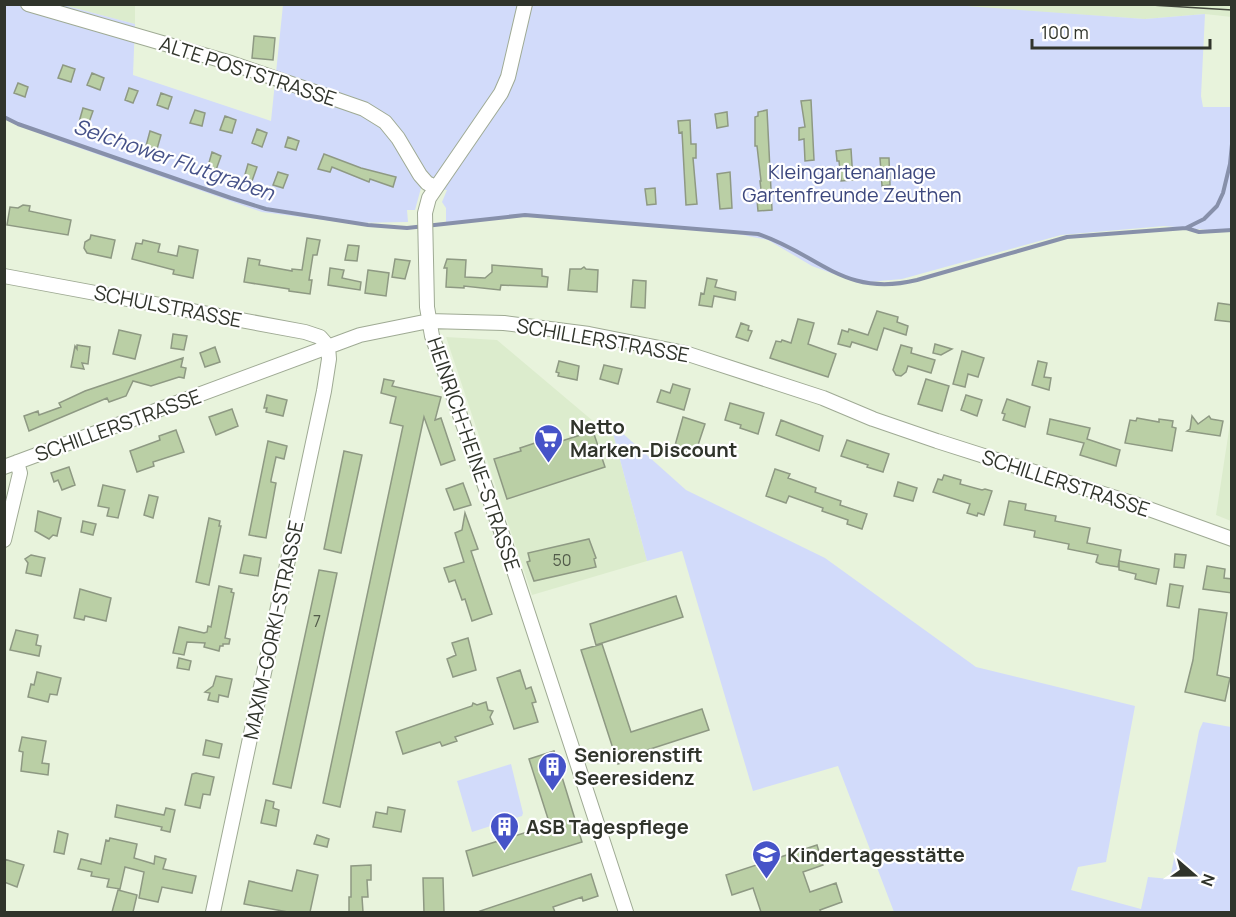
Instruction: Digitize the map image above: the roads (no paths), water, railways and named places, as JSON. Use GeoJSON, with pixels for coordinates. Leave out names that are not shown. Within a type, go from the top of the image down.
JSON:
{"type":"FeatureCollection","features":[{"type":"Feature","properties":{"kind":"street","name":"ALTE POSTSTRASSE"},"geometry":{"type":"LineString","coordinates":[[28,4],[231,63],[364,109],[385,122],[398,138],[420,175],[427,183],[435,187]]}},
{"type":"Feature","properties":{"kind":"street","name":"HEINRICH-HEINE-STRASSE"},"geometry":{"type":"LineString","coordinates":[[525,4],[501,93],[492,109],[435,187],[425,213],[429,321],[502,534],[626,912]]}},
{"type":"Feature","properties":{"kind":"street","name":"SCHULSTRASSE"},"geometry":{"type":"LineString","coordinates":[[4,276],[302,331],[320,337],[328,346]]}},
{"type":"Feature","properties":{"kind":"street","name":"SCHILLERSTRASSE"},"geometry":{"type":"LineString","coordinates":[[11,465],[360,335],[429,321],[474,321],[521,324],[602,336],[685,353],[823,398],[873,419],[937,441],[1127,501],[1232,539]]}},
{"type":"Feature","properties":{"kind":"street","name":"MAXIM-GORKI-STRASSE"},"geometry":{"type":"LineString","coordinates":[[213,912],[323,397],[329,359],[328,346]]}},
{"type":"Feature","properties":{"kind":"street"},"geometry":{"type":"LineString","coordinates":[[4,540],[20,472],[11,465]]}},
{"type":"Feature","properties":{"kind":"waterway","name":"Selchower Flutgraben"},"geometry":{"type":"LineString","coordinates":[[4,117],[18,124],[266,209],[368,225],[407,228],[525,215],[758,234],[779,242],[850,279],[891,284],[917,280],[1067,237],[1186,228],[1204,219],[1217,206],[1223,193],[1232,144]]}},
{"type":"Feature","properties":{"kind":"waterway"},"geometry":{"type":"LineString","coordinates":[[1186,228],[1199,232],[1232,230]]}},
{"type":"Feature","properties":{"kind":"tram line"},"geometry":{"type":"LineString","coordinates":[[1135,4],[1232,10]]}},
{"type":"Feature","properties":{"kind":"place","name":"Netto Marken-Discount"},"geometry":{"type":"Point","coordinates":[549,464]}},
{"type":"Feature","properties":{"kind":"place","name":"Seniorenstift Seeresidenz"},"geometry":{"type":"Point","coordinates":[553,792]}},
{"type":"Feature","properties":{"kind":"place","name":"ASB Tagespflege"},"geometry":{"type":"Point","coordinates":[505,852]}},
{"type":"Feature","properties":{"kind":"place","name":"Kindertagesstätte"},"geometry":{"type":"Point","coordinates":[766,880]}},
{"type":"Feature","properties":{"kind":"park label","name":"Kleingartenanlage Gartenfreunde Zeuthen"},"geometry":{"type":"Point","coordinates":[852,182]}}]}
